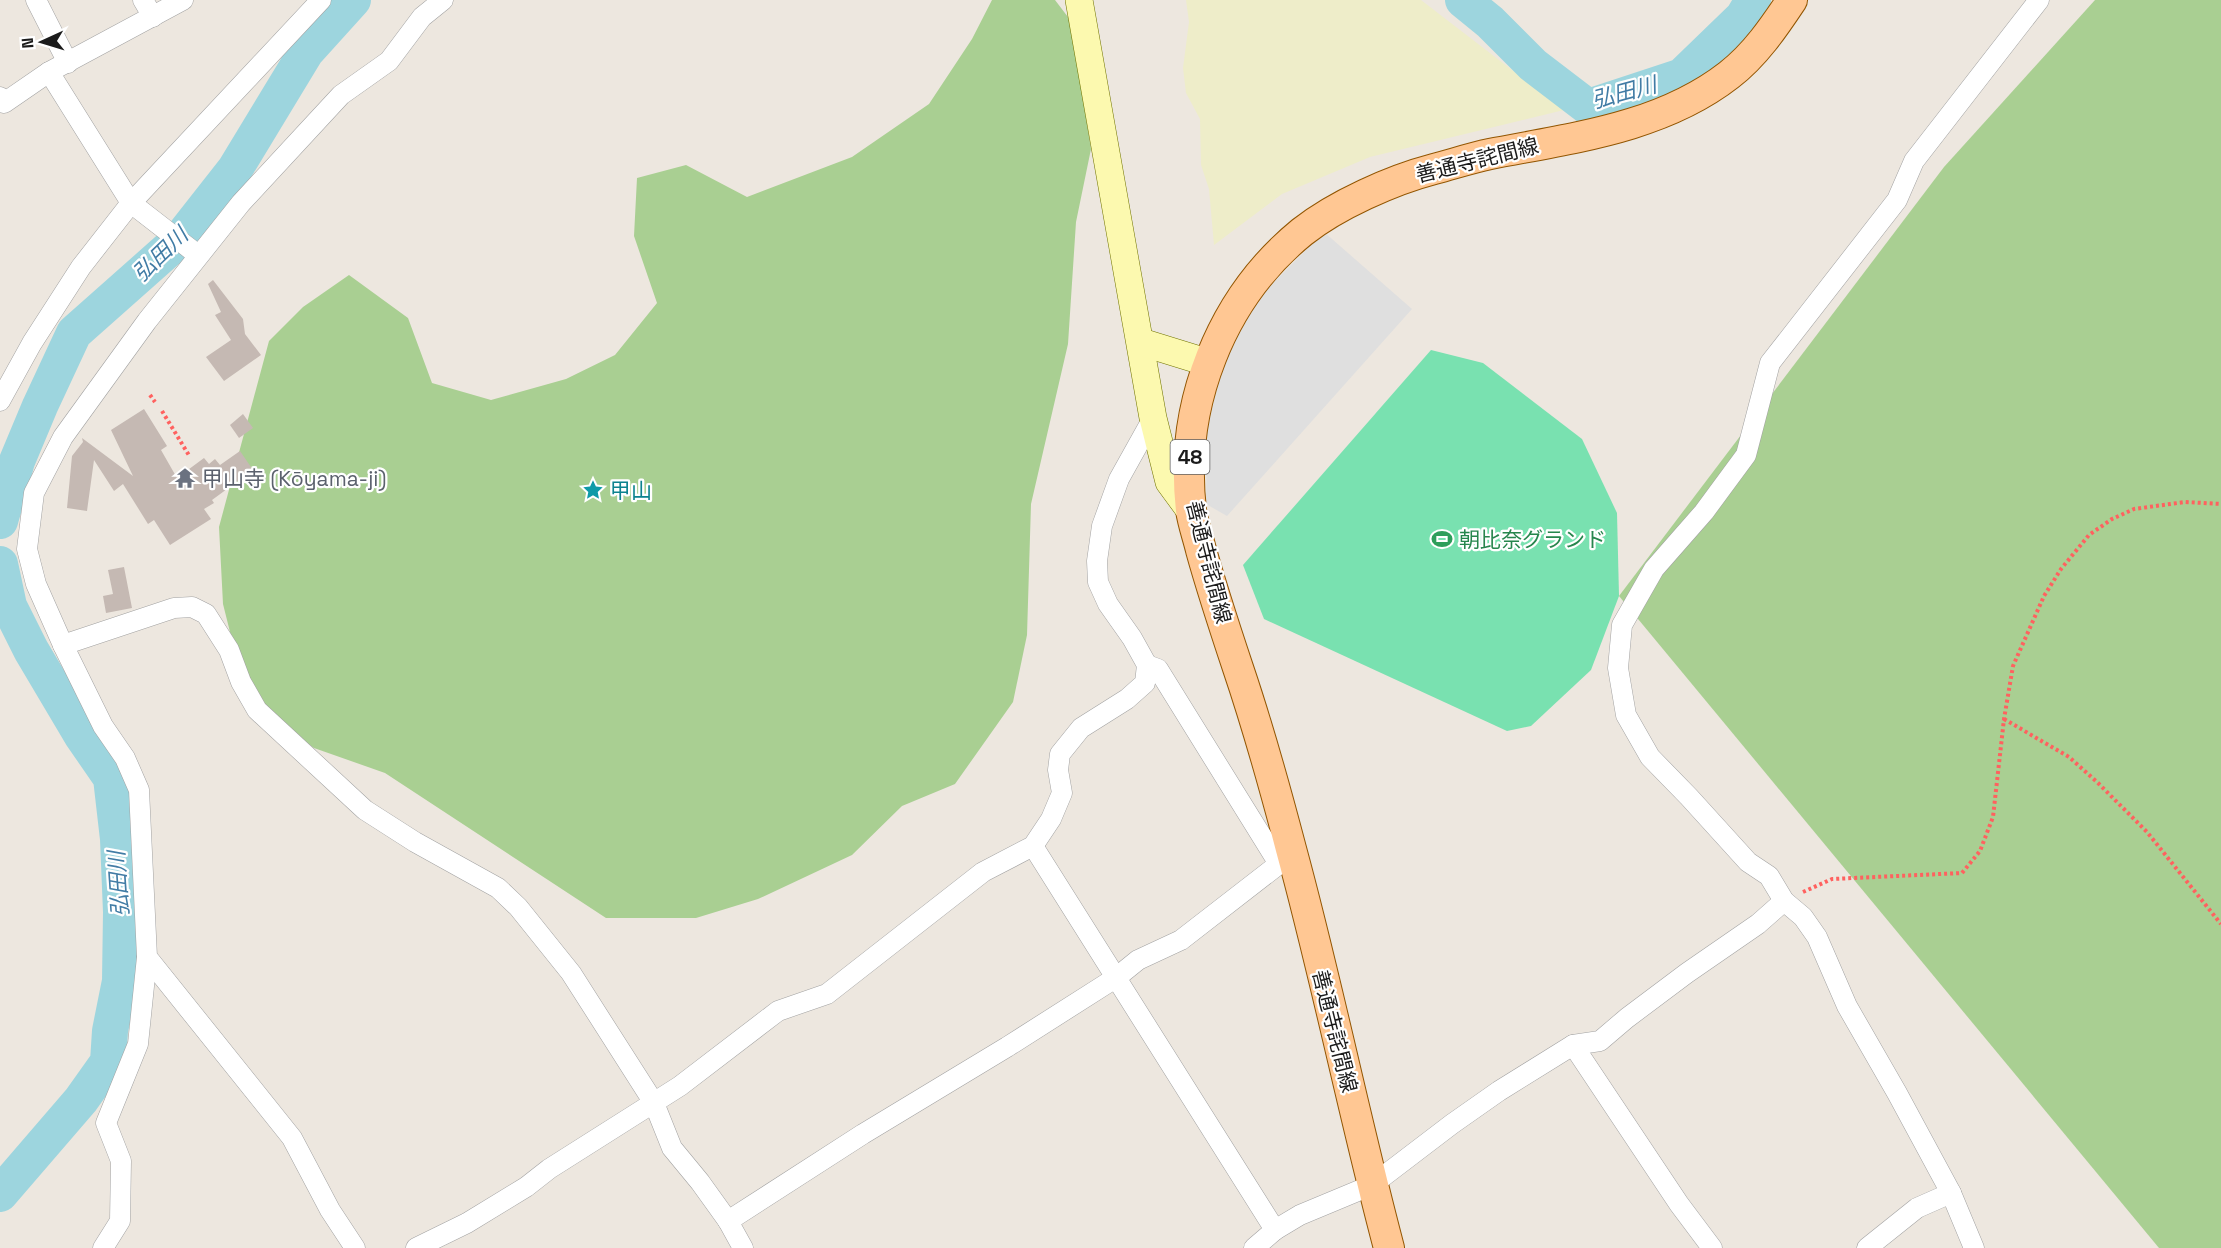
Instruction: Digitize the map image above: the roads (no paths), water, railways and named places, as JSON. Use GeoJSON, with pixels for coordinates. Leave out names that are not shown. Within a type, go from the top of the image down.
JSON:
{"type":"FeatureCollection","features":[{"type":"Feature","properties":{"kind":"main road","name":"善通寺詫間線"},"geometry":{"type":"LineString","coordinates":[[1389,1248],[1285,858],[1249,699],[1209,580],[1191,512],[1190,451],[1196,405],[1209,363],[1229,317],[1264,269],[1303,231],[1350,202],[1411,175],[1484,156],[1592,135],[1644,120],[1690,101],[1731,74],[1767,37],[1792,0]]}},
{"type":"Feature","properties":{"kind":"street"},"geometry":{"type":"LineString","coordinates":[[36,0],[68,63]]}},
{"type":"Feature","properties":{"kind":"street"},"geometry":{"type":"LineString","coordinates":[[143,0],[153,17]]}},
{"type":"Feature","properties":{"kind":"street"},"geometry":{"type":"LineString","coordinates":[[0,97],[4,103],[49,72],[183,0]]}},
{"type":"Feature","properties":{"kind":"street"},"geometry":{"type":"LineString","coordinates":[[0,400],[32,343],[81,267],[131,203],[321,0]]}},
{"type":"Feature","properties":{"kind":"street"},"geometry":{"type":"LineString","coordinates":[[103,1248],[120,1221],[121,1161],[106,1123],[138,1044],[147,957],[139,790],[125,758],[103,726],[36,584],[27,549],[34,493],[63,436],[147,321],[241,203],[341,95],[389,60],[422,17],[443,0]]}},
{"type":"Feature","properties":{"kind":"street"},"geometry":{"type":"LineString","coordinates":[[1079,0],[1153,418],[1169,482],[1191,512]]}},
{"type":"Feature","properties":{"kind":"street"},"geometry":{"type":"LineString","coordinates":[[1974,1248],[1951,1193],[1847,1006],[1817,937],[1803,917],[1784,901],[1769,876],[1748,862],[1689,796],[1650,757],[1626,715],[1618,668],[1622,625],[1654,569],[1704,512],[1746,455],[1770,363],[1897,200],[1914,161],[2039,0]]}},
{"type":"Feature","properties":{"kind":"street"},"geometry":{"type":"LineString","coordinates":[[49,72],[131,203],[198,255]]}},
{"type":"Feature","properties":{"kind":"street"},"geometry":{"type":"LineString","coordinates":[[1141,342],[1209,363]]}},
{"type":"Feature","properties":{"kind":"street"},"geometry":{"type":"LineString","coordinates":[[728,1221],[863,1134],[1117,977],[1138,960],[1182,940],[1285,858],[1158,669],[1147,665],[1098,582],[1097,561],[1102,526],[1119,479],[1153,418]]}},
{"type":"Feature","properties":{"kind":"street"},"geometry":{"type":"LineString","coordinates":[[63,645],[174,608],[192,607],[206,614],[229,650],[241,682],[258,710],[365,810],[415,842],[498,888],[518,907],[571,973],[654,1103],[672,1148],[728,1221],[743,1248]]}},
{"type":"Feature","properties":{"kind":"street"},"geometry":{"type":"LineString","coordinates":[[416,1248],[487,1211],[526,1187],[549,1169],[680,1086],[778,1011],[827,994],[983,872],[1033,846],[1051,819],[1062,793],[1058,770],[1060,754],[1081,728],[1127,699],[1144,683],[1147,665]]}},
{"type":"Feature","properties":{"kind":"street"},"geometry":{"type":"LineString","coordinates":[[1033,846],[1275,1230]]}},
{"type":"Feature","properties":{"kind":"street"},"geometry":{"type":"LineString","coordinates":[[1254,1248],[1275,1230],[1300,1215],[1372,1185],[1480,1104],[1573,1045],[1600,1041],[1687,973],[1758,924],[1784,901]]}},
{"type":"Feature","properties":{"kind":"street"},"geometry":{"type":"LineString","coordinates":[[147,957],[292,1138],[330,1210],[354,1248]]}},
{"type":"Feature","properties":{"kind":"street"},"geometry":{"type":"LineString","coordinates":[[1573,1045],[1679,1204],[1712,1248]]}},
{"type":"Feature","properties":{"kind":"street"},"geometry":{"type":"LineString","coordinates":[[1867,1248],[1917,1208],[1951,1193]]}},
{"type":"Feature","properties":{"kind":"waterway","name":"弘田川"},"geometry":{"type":"LineString","coordinates":[[0,521],[17,461],[74,333],[180,239],[235,169],[306,52],[353,0]]}},
{"type":"Feature","properties":{"kind":"waterway","name":"弘田川"},"geometry":{"type":"LineString","coordinates":[[1463,0],[1490,22],[1533,65],[1588,107],[1682,76],[1743,17],[1753,0]]}},
{"type":"Feature","properties":{"kind":"waterway","name":"弘田川"},"geometry":{"type":"LineString","coordinates":[[0,564],[9,606],[31,650],[82,736],[111,778],[118,839],[121,912],[120,981],[110,1031],[108,1062],[81,1100],[0,1194]]}},
{"type":"Feature","properties":{"kind":"place","name":"甲山寺 (Kōyama-ji)"},"geometry":{"type":"Point","coordinates":[185,478]}},
{"type":"Feature","properties":{"kind":"place","name":"甲山"},"geometry":{"type":"Point","coordinates":[593,490]}},
{"type":"Feature","properties":{"kind":"place","name":"朝比奈グランド"},"geometry":{"type":"Point","coordinates":[1442,539]}}]}
